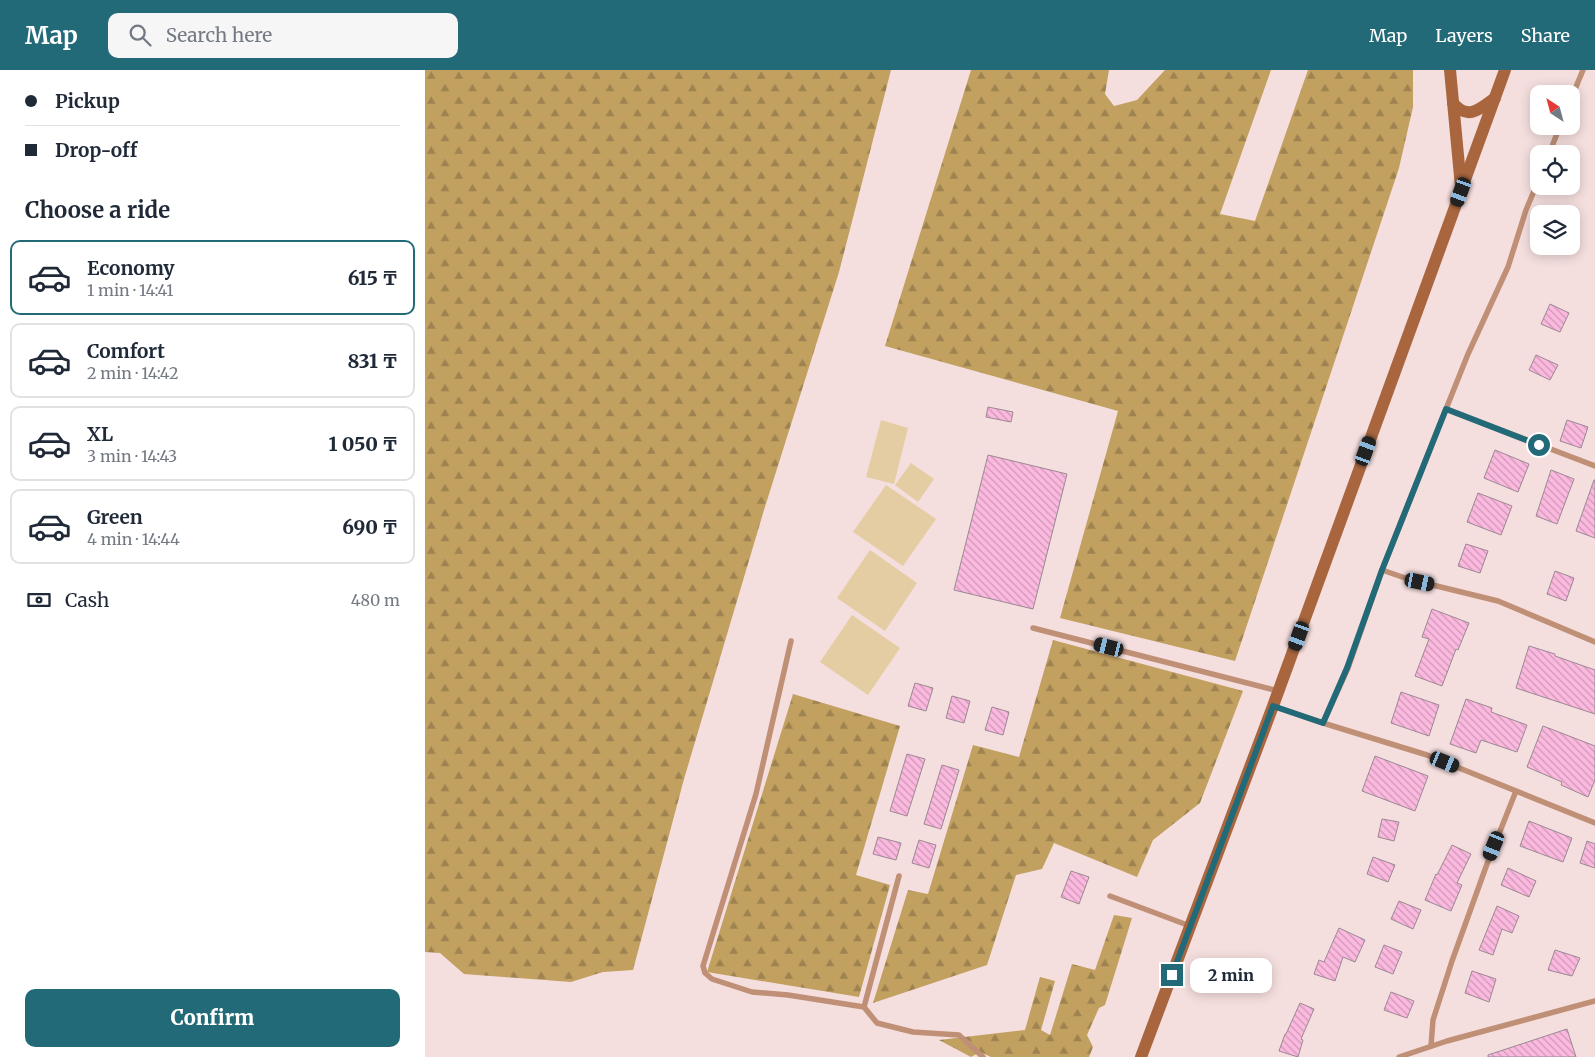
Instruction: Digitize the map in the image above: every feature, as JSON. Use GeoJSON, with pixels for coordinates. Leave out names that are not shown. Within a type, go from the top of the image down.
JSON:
{"type":"FeatureCollection","features":[{"type":"Feature","properties":{"kind":"main road"},"geometry":{"type":"LineString","coordinates":[[1449,70],[1461,192]]}},
{"type":"Feature","properties":{"kind":"main road"},"geometry":{"type":"LineString","coordinates":[[1141,1057],[1279,691],[1505,70]]}},
{"type":"Feature","properties":{"kind":"main road"},"geometry":{"type":"LineString","coordinates":[[1453,103],[1457,108],[1466,113],[1476,112],[1495,98]]}},
{"type":"Feature","properties":{"kind":"lane"},"geometry":{"type":"LineString","coordinates":[[1577,85],[1583,70]]}},
{"type":"Feature","properties":{"kind":"lane"},"geometry":{"type":"LineString","coordinates":[[1323,723],[1347,668],[1382,570],[1468,354],[1508,267],[1532,195]]}},
{"type":"Feature","properties":{"kind":"lane"},"geometry":{"type":"LineString","coordinates":[[1446,409],[1595,466]]}},
{"type":"Feature","properties":{"kind":"lane"},"geometry":{"type":"LineString","coordinates":[[1382,570],[1409,579],[1498,601],[1595,642]]}},
{"type":"Feature","properties":{"kind":"lane"},"geometry":{"type":"LineString","coordinates":[[1033,628],[1279,691]]}},
{"type":"Feature","properties":{"kind":"lane"},"geometry":{"type":"LineString","coordinates":[[791,641],[756,794],[703,966],[705,973],[712,979],[752,992],[788,995],[864,1008],[877,1023],[913,1032],[959,1035],[983,1057]]}},
{"type":"Feature","properties":{"kind":"lane"},"geometry":{"type":"LineString","coordinates":[[1273,706],[1427,755],[1595,823]]}},
{"type":"Feature","properties":{"kind":"lane"},"geometry":{"type":"LineString","coordinates":[[1431,1046],[1433,1020],[1452,961],[1487,864],[1517,791]]}},
{"type":"Feature","properties":{"kind":"lane"},"geometry":{"type":"LineString","coordinates":[[864,1008],[899,876]]}},
{"type":"Feature","properties":{"kind":"lane"},"geometry":{"type":"LineString","coordinates":[[1110,896],[1190,926]]}},
{"type":"Feature","properties":{"kind":"lane"},"geometry":{"type":"LineString","coordinates":[[1399,1057],[1431,1046],[1595,1001]]}},
{"type":"Feature","properties":{"kind":"green space"},"geometry":{"type":"Polygon","coordinates":[[[425,70],[891,70],[839,272],[764,510],[684,779],[633,970],[603,972],[571,982],[464,974],[440,953],[425,952],[425,70]]]}},
{"type":"Feature","properties":{"kind":"green space"},"geometry":{"type":"Polygon","coordinates":[[[971,70],[1109,70],[1105,94],[1114,106],[1137,100],[1165,70],[1271,70],[1220,214],[1255,221],[1308,70],[1413,70],[1413,107],[1399,168],[1235,661],[1060,618],[1118,411],[885,346],[971,70]]]}},
{"type":"Feature","properties":{"kind":"green space"},"geometry":{"type":"Polygon","coordinates":[[[1053,640],[1243,691],[1200,803],[1153,840],[1137,877],[1054,843],[1042,869],[1016,875],[987,965],[873,1003],[908,890],[928,894],[973,745],[1019,757],[1053,640]]]}},
{"type":"Feature","properties":{"kind":"green space"},"geometry":{"type":"Polygon","coordinates":[[[793,694],[900,726],[856,875],[890,885],[859,997],[707,972],[793,694]]]}},
{"type":"Feature","properties":{"kind":"green space"},"geometry":{"type":"Polygon","coordinates":[[[1114,915],[1132,918],[1105,1005],[1099,1008],[1087,1035],[1093,1047],[1089,1057],[991,1057],[980,1052],[971,1057],[939,1040],[1025,1030],[1040,977],[1055,981],[1041,1030],[1050,1035],[1072,964],[1095,970],[1114,915]]]}},
{"type":"Feature","properties":{"kind":"shaded area"},"geometry":{"type":"Polygon","coordinates":[[[881,420],[908,428],[894,484],[866,477],[881,420]]]}},
{"type":"Feature","properties":{"kind":"shaded area"},"geometry":{"type":"Polygon","coordinates":[[[911,463],[934,479],[918,502],[895,485],[911,463]]]}},
{"type":"Feature","properties":{"kind":"shaded area"},"geometry":{"type":"Polygon","coordinates":[[[886,485],[936,519],[903,566],[853,532],[886,485]]]}},
{"type":"Feature","properties":{"kind":"shaded area"},"geometry":{"type":"Polygon","coordinates":[[[870,550],[917,583],[885,631],[837,598],[870,550]]]}},
{"type":"Feature","properties":{"kind":"shaded area"},"geometry":{"type":"Polygon","coordinates":[[[852,615],[900,648],[868,695],[820,662],[852,615]]]}},
{"type":"Feature","properties":{"kind":"building"},"geometry":{"type":"Polygon","coordinates":[[[1550,304],[1569,313],[1560,332],[1541,324],[1550,304]]]}},
{"type":"Feature","properties":{"kind":"building"},"geometry":{"type":"Polygon","coordinates":[[[1536,355],[1558,365],[1550,380],[1529,370],[1536,355]]]}},
{"type":"Feature","properties":{"kind":"building"},"geometry":{"type":"Polygon","coordinates":[[[988,407],[1013,412],[1011,422],[986,417],[988,407]]]}},
{"type":"Feature","properties":{"kind":"building"},"geometry":{"type":"Polygon","coordinates":[[[1567,420],[1588,427],[1581,448],[1560,441],[1567,420]]]}},
{"type":"Feature","properties":{"kind":"building"},"geometry":{"type":"Polygon","coordinates":[[[1495,450],[1529,464],[1518,492],[1484,478],[1495,450]]]}},
{"type":"Feature","properties":{"kind":"building"},"geometry":{"type":"Polygon","coordinates":[[[988,455],[1067,474],[1033,609],[954,590],[988,455]]]}},
{"type":"Feature","properties":{"kind":"building"},"geometry":{"type":"Polygon","coordinates":[[[1551,470],[1574,479],[1557,524],[1536,516],[1551,470]]]}},
{"type":"Feature","properties":{"kind":"building"},"geometry":{"type":"Polygon","coordinates":[[[1595,480],[1595,538],[1576,531],[1595,480]]]}},
{"type":"Feature","properties":{"kind":"building"},"geometry":{"type":"Polygon","coordinates":[[[1478,493],[1512,506],[1501,535],[1467,522],[1478,493]]]}},
{"type":"Feature","properties":{"kind":"building"},"geometry":{"type":"Polygon","coordinates":[[[1466,544],[1488,551],[1480,573],[1458,566],[1466,544]]]}},
{"type":"Feature","properties":{"kind":"building"},"geometry":{"type":"Polygon","coordinates":[[[1555,571],[1574,578],[1566,601],[1547,594],[1555,571]]]}},
{"type":"Feature","properties":{"kind":"building"},"geometry":{"type":"Polygon","coordinates":[[[1432,609],[1469,623],[1458,650],[1456,649],[1442,686],[1415,676],[1429,639],[1422,637],[1432,609]]]}},
{"type":"Feature","properties":{"kind":"building"},"geometry":{"type":"Polygon","coordinates":[[[1529,646],[1595,670],[1595,714],[1516,688],[1529,646]]]}},
{"type":"Feature","properties":{"kind":"building"},"geometry":{"type":"Polygon","coordinates":[[[915,683],[933,688],[926,711],[908,706],[915,683]]]}},
{"type":"Feature","properties":{"kind":"building"},"geometry":{"type":"Polygon","coordinates":[[[1401,692],[1439,705],[1429,736],[1391,723],[1401,692]]]}},
{"type":"Feature","properties":{"kind":"building"},"geometry":{"type":"Polygon","coordinates":[[[952,696],[970,701],[964,723],[946,718],[952,696]]]}},
{"type":"Feature","properties":{"kind":"building"},"geometry":{"type":"Polygon","coordinates":[[[1466,699],[1492,708],[1491,712],[1527,725],[1517,752],[1481,740],[1476,753],[1450,744],[1466,699]]]}},
{"type":"Feature","properties":{"kind":"building"},"geometry":{"type":"Polygon","coordinates":[[[992,707],[1009,712],[1003,735],[985,730],[992,707]]]}},
{"type":"Feature","properties":{"kind":"building"},"geometry":{"type":"Polygon","coordinates":[[[1543,726],[1595,746],[1595,780],[1588,797],[1561,785],[1562,782],[1527,767],[1543,726]]]}},
{"type":"Feature","properties":{"kind":"building"},"geometry":{"type":"Polygon","coordinates":[[[907,754],[925,759],[907,816],[890,811],[907,754]]]}},
{"type":"Feature","properties":{"kind":"building"},"geometry":{"type":"Polygon","coordinates":[[[1375,756],[1428,776],[1415,811],[1362,791],[1375,756]]]}},
{"type":"Feature","properties":{"kind":"building"},"geometry":{"type":"Polygon","coordinates":[[[942,765],[959,770],[941,829],[924,824],[942,765]]]}},
{"type":"Feature","properties":{"kind":"building"},"geometry":{"type":"Polygon","coordinates":[[[1382,819],[1399,822],[1394,841],[1378,837],[1382,819]]]}},
{"type":"Feature","properties":{"kind":"building"},"geometry":{"type":"Polygon","coordinates":[[[1529,821],[1572,838],[1563,862],[1520,846],[1529,821]]]}},
{"type":"Feature","properties":{"kind":"building"},"geometry":{"type":"Polygon","coordinates":[[[878,837],[901,843],[896,860],[873,854],[878,837]]]}},
{"type":"Feature","properties":{"kind":"building"},"geometry":{"type":"Polygon","coordinates":[[[919,840],[936,845],[929,868],[912,863],[919,840]]]}},
{"type":"Feature","properties":{"kind":"building"},"geometry":{"type":"Polygon","coordinates":[[[1587,841],[1595,844],[1595,868],[1580,863],[1587,841]]]}},
{"type":"Feature","properties":{"kind":"building"},"geometry":{"type":"Polygon","coordinates":[[[1452,845],[1471,854],[1457,883],[1462,885],[1451,911],[1425,900],[1436,874],[1452,845]]]}},
{"type":"Feature","properties":{"kind":"building"},"geometry":{"type":"Polygon","coordinates":[[[1373,857],[1395,865],[1388,882],[1367,874],[1373,857]]]}},
{"type":"Feature","properties":{"kind":"building"},"geometry":{"type":"Polygon","coordinates":[[[1508,868],[1536,881],[1529,897],[1501,885],[1508,868]]]}},
{"type":"Feature","properties":{"kind":"building"},"geometry":{"type":"Polygon","coordinates":[[[1071,871],[1089,877],[1079,904],[1061,897],[1071,871]]]}},
{"type":"Feature","properties":{"kind":"building"},"geometry":{"type":"Polygon","coordinates":[[[1399,901],[1421,910],[1413,929],[1391,919],[1399,901]]]}},
{"type":"Feature","properties":{"kind":"building"},"geometry":{"type":"Polygon","coordinates":[[[1497,906],[1519,916],[1512,933],[1502,929],[1493,955],[1479,950],[1497,906]]]}},
{"type":"Feature","properties":{"kind":"building"},"geometry":{"type":"Polygon","coordinates":[[[1339,928],[1365,940],[1355,962],[1343,957],[1335,981],[1314,974],[1319,960],[1324,962],[1339,928]]]}},
{"type":"Feature","properties":{"kind":"building"},"geometry":{"type":"Polygon","coordinates":[[[1384,945],[1402,952],[1393,974],[1375,967],[1384,945]]]}},
{"type":"Feature","properties":{"kind":"building"},"geometry":{"type":"Polygon","coordinates":[[[1555,950],[1580,958],[1572,976],[1548,970],[1555,950]]]}},
{"type":"Feature","properties":{"kind":"building"},"geometry":{"type":"Polygon","coordinates":[[[1472,971],[1496,979],[1489,1002],[1465,993],[1472,971]]]}},
{"type":"Feature","properties":{"kind":"building"},"geometry":{"type":"Polygon","coordinates":[[[1391,992],[1414,1001],[1407,1018],[1384,1010],[1391,992]]]}},
{"type":"Feature","properties":{"kind":"building"},"geometry":{"type":"Polygon","coordinates":[[[1300,1003],[1314,1009],[1301,1039],[1303,1040],[1298,1057],[1279,1051],[1300,1003]]]}},
{"type":"Feature","properties":{"kind":"building"},"geometry":{"type":"Polygon","coordinates":[[[1567,1029],[1576,1057],[1488,1057],[1488,1055],[1567,1029]]]}},
{"type":"Feature","properties":{"kind":"route"},"geometry":{"type":"LineString","coordinates":[[1172,975],[1273,706],[1323,723],[1347,668],[1382,570],[1446,409],[1539,445]]}}]}
